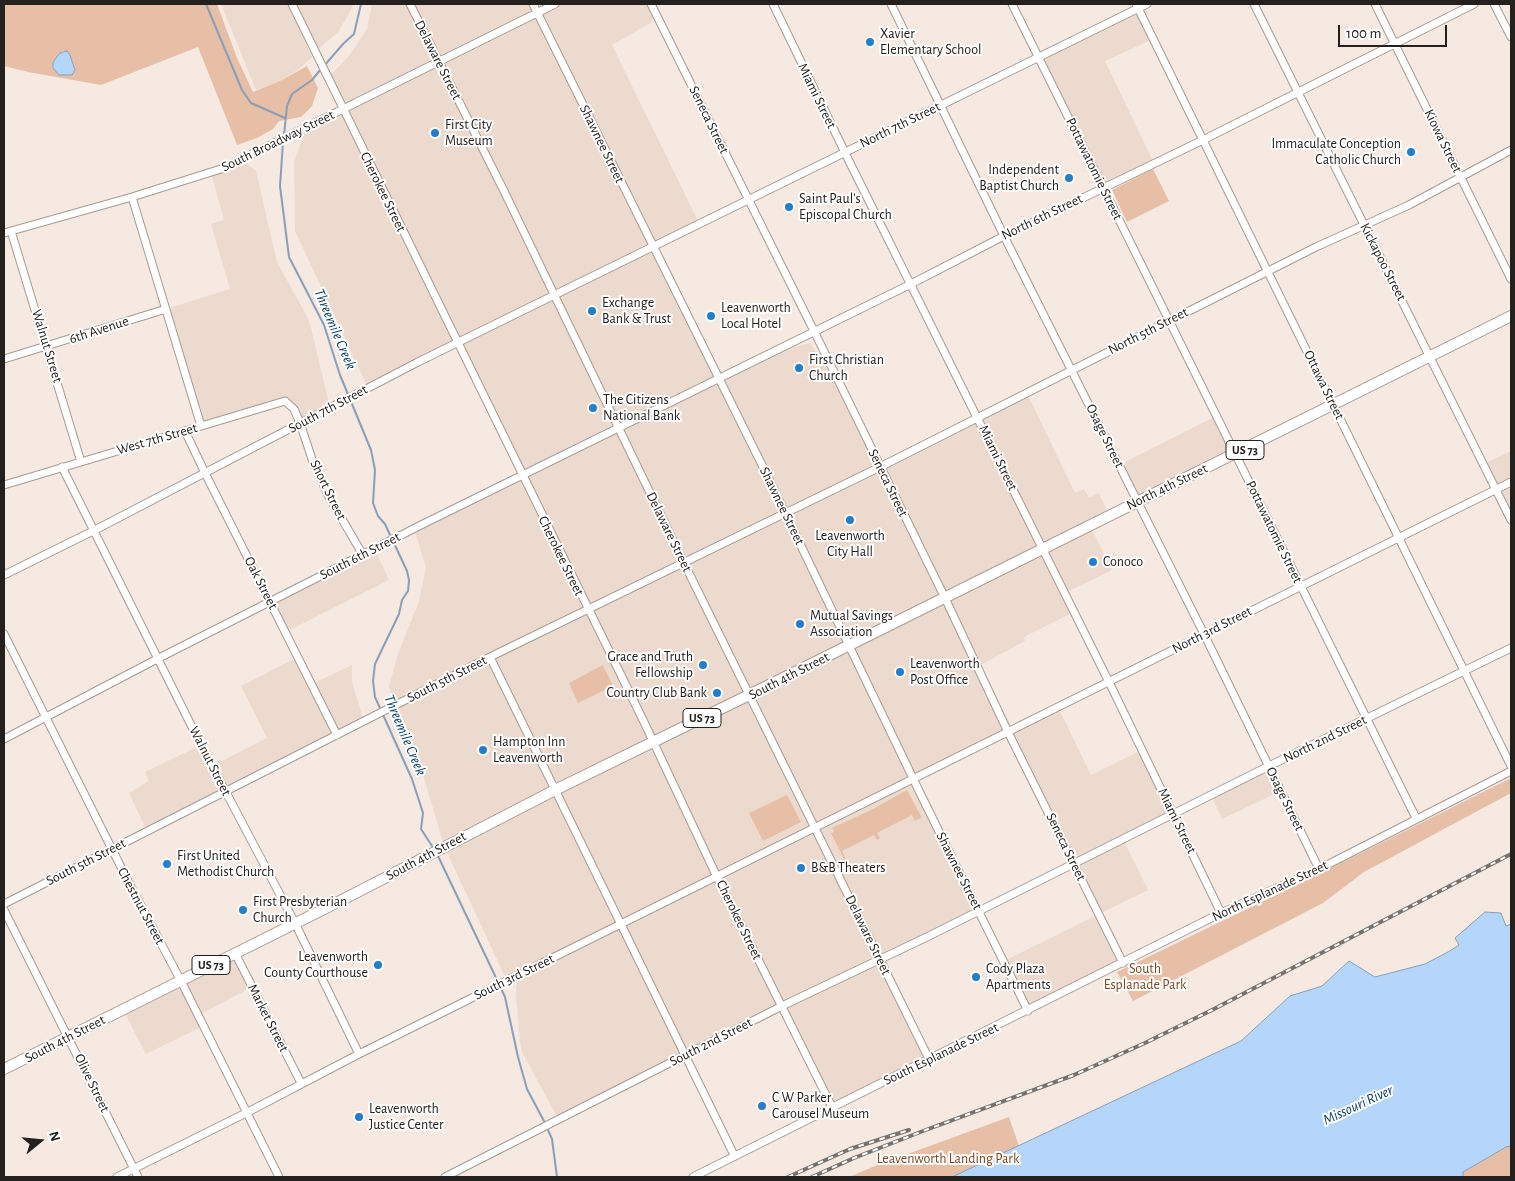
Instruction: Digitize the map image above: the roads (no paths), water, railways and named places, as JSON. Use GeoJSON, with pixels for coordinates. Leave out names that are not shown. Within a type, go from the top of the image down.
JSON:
{"type":"FeatureCollection","features":[{"type":"Feature","properties":{"kind":"highway","name":"North 4th Street"},"geometry":{"type":"LineString","coordinates":[[849,645],[1511,316]]}},
{"type":"Feature","properties":{"kind":"highway","name":"South 4th Street"},"geometry":{"type":"LineString","coordinates":[[4,1070],[295,924],[555,790],[849,645]]}},
{"type":"Feature","properties":{"kind":"street","name":"Cherokee Street"},"geometry":{"type":"LineString","coordinates":[[292,4],[653,742],[717,877],[832,1107]]}},
{"type":"Feature","properties":{"kind":"street","name":"Delaware Street"},"geometry":{"type":"LineString","coordinates":[[410,4],[930,1059]]}},
{"type":"Feature","properties":{"kind":"street","name":"Shawnee Street"},"geometry":{"type":"LineString","coordinates":[[533,4],[786,513],[913,778],[1028,1011]]}},
{"type":"Feature","properties":{"kind":"street","name":"South Broadway Street"},"geometry":{"type":"LineString","coordinates":[[7,232],[211,173],[258,152],[555,4]]}},
{"type":"Feature","properties":{"kind":"street","name":"Seneca Street"},"geometry":{"type":"LineString","coordinates":[[651,4],[814,331],[945,598],[1008,732],[1123,963]]}},
{"type":"Feature","properties":{"kind":"street","name":"Miami Street"},"geometry":{"type":"LineString","coordinates":[[773,4],[1109,682],[1221,913]]}},
{"type":"Feature","properties":{"kind":"street","name":"Osage Street"},"geometry":{"type":"LineString","coordinates":[[892,4],[1004,236],[1204,634],[1318,869]]}},
{"type":"Feature","properties":{"kind":"street","name":"Pottawatomie Street"},"geometry":{"type":"LineString","coordinates":[[1012,4],[1416,818]]}},
{"type":"Feature","properties":{"kind":"street","name":"North 7th Street"},"geometry":{"type":"LineString","coordinates":[[654,247],[1137,6],[1147,4]]}},
{"type":"Feature","properties":{"kind":"street","name":"Kickapoo Street"},"geometry":{"type":"LineString","coordinates":[[1254,4],[1511,520]]}},
{"type":"Feature","properties":{"kind":"street","name":"Kiowa Street"},"geometry":{"type":"LineString","coordinates":[[1375,4],[1511,278]]}},
{"type":"Feature","properties":{"kind":"street","name":"North 6th Street"},"geometry":{"type":"LineString","coordinates":[[719,379],[1103,187],[1203,140],[1394,42],[1474,4]]}},
{"type":"Feature","properties":{"kind":"street"},"geometry":{"type":"LineString","coordinates":[[1494,4],[1511,37]]}},
{"type":"Feature","properties":{"kind":"street","name":"Ottawa Street"},"geometry":{"type":"LineString","coordinates":[[1137,6],[1511,766]]}},
{"type":"Feature","properties":{"kind":"street","name":"North 5th Street"},"geometry":{"type":"LineString","coordinates":[[786,513],[1268,271],[1365,226],[1511,150]]}},
{"type":"Feature","properties":{"kind":"street"},"geometry":{"type":"LineString","coordinates":[[132,197],[201,426]]}},
{"type":"Feature","properties":{"kind":"street","name":"Walnut Street"},"geometry":{"type":"LineString","coordinates":[[7,232],[47,347],[82,462]]}},
{"type":"Feature","properties":{"kind":"street","name":"South 7th Street"},"geometry":{"type":"LineString","coordinates":[[4,575],[93,532],[330,407],[654,247]]}},
{"type":"Feature","properties":{"kind":"street","name":"6th Avenue"},"geometry":{"type":"LineString","coordinates":[[4,359],[166,309]]}},
{"type":"Feature","properties":{"kind":"street","name":"South 6th Street"},"geometry":{"type":"LineString","coordinates":[[4,739],[414,529],[719,379]]}},
{"type":"Feature","properties":{"kind":"street","name":"West 7th Street"},"geometry":{"type":"LineString","coordinates":[[4,485],[285,401],[294,409],[300,423]]}},
{"type":"Feature","properties":{"kind":"street","name":"Short Street"},"geometry":{"type":"LineString","coordinates":[[300,423],[329,497],[363,555]]}},
{"type":"Feature","properties":{"kind":"street","name":"Oak Street"},"geometry":{"type":"LineString","coordinates":[[185,431],[337,735]]}},
{"type":"Feature","properties":{"kind":"street","name":"Walnut Street"},"geometry":{"type":"LineString","coordinates":[[62,467],[93,532],[295,924],[359,1054]]}},
{"type":"Feature","properties":{"kind":"street","name":"North 3rd Street"},"geometry":{"type":"LineString","coordinates":[[913,778],[1511,482]]}},
{"type":"Feature","properties":{"kind":"street","name":"South 5th Street"},"geometry":{"type":"LineString","coordinates":[[4,904],[490,657],[786,513]]}},
{"type":"Feature","properties":{"kind":"street","name":"Chestnut Street"},"geometry":{"type":"LineString","coordinates":[[4,634],[112,850],[181,980],[279,1177]]}},
{"type":"Feature","properties":{"kind":"street","name":"North 2nd Street"},"geometry":{"type":"LineString","coordinates":[[979,911],[1511,648]]}},
{"type":"Feature","properties":{"kind":"street"},"geometry":{"type":"LineString","coordinates":[[490,657],[734,1155]]}},
{"type":"Feature","properties":{"kind":"street","name":"North Esplanade Street"},"geometry":{"type":"LineString","coordinates":[[1028,1011],[1221,913],[1318,869],[1511,771]]}},
{"type":"Feature","properties":{"kind":"street","name":"South 3rd Street"},"geometry":{"type":"LineString","coordinates":[[117,1177],[246,1113],[301,1083],[913,778]]}},
{"type":"Feature","properties":{"kind":"street","name":"Olive Street"},"geometry":{"type":"LineString","coordinates":[[4,910],[138,1177]]}},
{"type":"Feature","properties":{"kind":"street","name":"South 2nd Street"},"geometry":{"type":"LineString","coordinates":[[445,1177],[782,1006],[979,911]]}},
{"type":"Feature","properties":{"kind":"street","name":"Market Street"},"geometry":{"type":"LineString","coordinates":[[235,953],[301,1083]]}},
{"type":"Feature","properties":{"kind":"street","name":"South Esplanade Street"},"geometry":{"type":"LineString","coordinates":[[692,1177],[1028,1011]]}},
{"type":"Feature","properties":{"kind":"water"},"geometry":{"type":"Polygon","coordinates":[[[67,51],[75,70],[72,75],[59,75],[53,68],[53,62],[60,53],[67,51]]]}},
{"type":"Feature","properties":{"kind":"water","name":"Missouri River"},"geometry":{"type":"Polygon","coordinates":[[[1485,912],[1501,913],[1506,926],[1511,924],[1511,1146],[1506,1147],[1463,1172],[1463,1177],[952,1177],[1241,1041],[1290,996],[1322,986],[1349,961],[1375,977],[1425,964],[1459,945],[1455,938],[1485,912]]]}},
{"type":"Feature","properties":{"kind":"waterway"},"geometry":{"type":"LineString","coordinates":[[206,4],[242,90],[251,103],[285,118]]}},
{"type":"Feature","properties":{"kind":"waterway","name":"Threemile Creek"},"geometry":{"type":"LineString","coordinates":[[324,66],[354,34],[361,4]]}},
{"type":"Feature","properties":{"kind":"waterway","name":"Threemile Creek"},"geometry":{"type":"LineString","coordinates":[[284,135],[287,106],[292,94],[312,80],[321,69]]}},
{"type":"Feature","properties":{"kind":"waterway","name":"Threemile Creek"},"geometry":{"type":"LineString","coordinates":[[283,142],[280,186],[289,257],[324,325],[340,375],[371,450],[375,470],[373,503],[378,516],[385,524],[391,537]]}},
{"type":"Feature","properties":{"kind":"waterway","name":"Threemile Creek"},"geometry":{"type":"LineString","coordinates":[[393,541],[407,571],[409,580],[408,591],[402,600],[399,614],[375,664],[373,681],[375,697],[412,779],[423,813],[421,829],[434,849]]}},
{"type":"Feature","properties":{"kind":"waterway","name":"Threemile Creek"},"geometry":{"type":"LineString","coordinates":[[438,856],[498,982]]}},
{"type":"Feature","properties":{"kind":"waterway","name":"Threemile Creek"},"geometry":{"type":"LineString","coordinates":[[500,986],[505,997],[527,1089],[545,1123]]}},
{"type":"Feature","properties":{"kind":"waterway","name":"Threemile Creek"},"geometry":{"type":"LineString","coordinates":[[547,1128],[552,1139],[557,1177]]}},
{"type":"Feature","properties":{"kind":"railway"},"geometry":{"type":"LineString","coordinates":[[812,1177],[923,1131],[1074,1075],[1145,1043],[1511,854]]}},
{"type":"Feature","properties":{"kind":"railway"},"geometry":{"type":"LineString","coordinates":[[788,1177],[850,1149],[909,1130]]}},
{"type":"Feature","properties":{"kind":"place","name":"Xavier Elementary School"},"geometry":{"type":"Point","coordinates":[870,42]}},
{"type":"Feature","properties":{"kind":"place","name":"First City Museum"},"geometry":{"type":"Point","coordinates":[435,133]}},
{"type":"Feature","properties":{"kind":"place","name":"Immaculate Conception Catholic Church"},"geometry":{"type":"Point","coordinates":[1411,152]}},
{"type":"Feature","properties":{"kind":"place","name":"Independent Baptist Church"},"geometry":{"type":"Point","coordinates":[1069,178]}},
{"type":"Feature","properties":{"kind":"place","name":"Saint Paul's Episcopal Church"},"geometry":{"type":"Point","coordinates":[789,207]}},
{"type":"Feature","properties":{"kind":"place","name":"Exchange Bank & Trust"},"geometry":{"type":"Point","coordinates":[592,311]}},
{"type":"Feature","properties":{"kind":"place","name":"Leavenworth Local Hotel"},"geometry":{"type":"Point","coordinates":[711,316]}},
{"type":"Feature","properties":{"kind":"place","name":"First Christian Church"},"geometry":{"type":"Point","coordinates":[799,368]}},
{"type":"Feature","properties":{"kind":"place","name":"The Citizens National Bank"},"geometry":{"type":"Point","coordinates":[593,408]}},
{"type":"Feature","properties":{"kind":"place","name":"Leavenworth City Hall"},"geometry":{"type":"Point","coordinates":[850,520]}},
{"type":"Feature","properties":{"kind":"place","name":"Conoco"},"geometry":{"type":"Point","coordinates":[1093,562]}},
{"type":"Feature","properties":{"kind":"place","name":"Mutual Savings Association"},"geometry":{"type":"Point","coordinates":[800,624]}},
{"type":"Feature","properties":{"kind":"place","name":"Grace and Truth Fellowship"},"geometry":{"type":"Point","coordinates":[703,665]}},
{"type":"Feature","properties":{"kind":"place","name":"Leavenworth Post Office"},"geometry":{"type":"Point","coordinates":[900,672]}},
{"type":"Feature","properties":{"kind":"place","name":"Country Club Bank"},"geometry":{"type":"Point","coordinates":[717,693]}},
{"type":"Feature","properties":{"kind":"place","name":"Hampton Inn Leavenworth"},"geometry":{"type":"Point","coordinates":[483,750]}},
{"type":"Feature","properties":{"kind":"place","name":"First United Methodist Church"},"geometry":{"type":"Point","coordinates":[167,864]}},
{"type":"Feature","properties":{"kind":"place","name":"B&B Theaters"},"geometry":{"type":"Point","coordinates":[801,868]}},
{"type":"Feature","properties":{"kind":"place","name":"First Presbyterian Church"},"geometry":{"type":"Point","coordinates":[243,910]}},
{"type":"Feature","properties":{"kind":"place","name":"Leavenworth County Courthouse"},"geometry":{"type":"Point","coordinates":[378,965]}},
{"type":"Feature","properties":{"kind":"place","name":"Cody Plaza Apartments"},"geometry":{"type":"Point","coordinates":[976,977]}},
{"type":"Feature","properties":{"kind":"place","name":"C W Parker Carousel Museum"},"geometry":{"type":"Point","coordinates":[762,1106]}},
{"type":"Feature","properties":{"kind":"place","name":"Leavenworth Justice Center"},"geometry":{"type":"Point","coordinates":[359,1117]}},
{"type":"Feature","properties":{"kind":"park label","name":"South Esplanade Park"},"geometry":{"type":"Point","coordinates":[1145,978]}},
{"type":"Feature","properties":{"kind":"park label","name":"Leavenworth Landing Park"},"geometry":{"type":"Point","coordinates":[948,1159]}}]}
